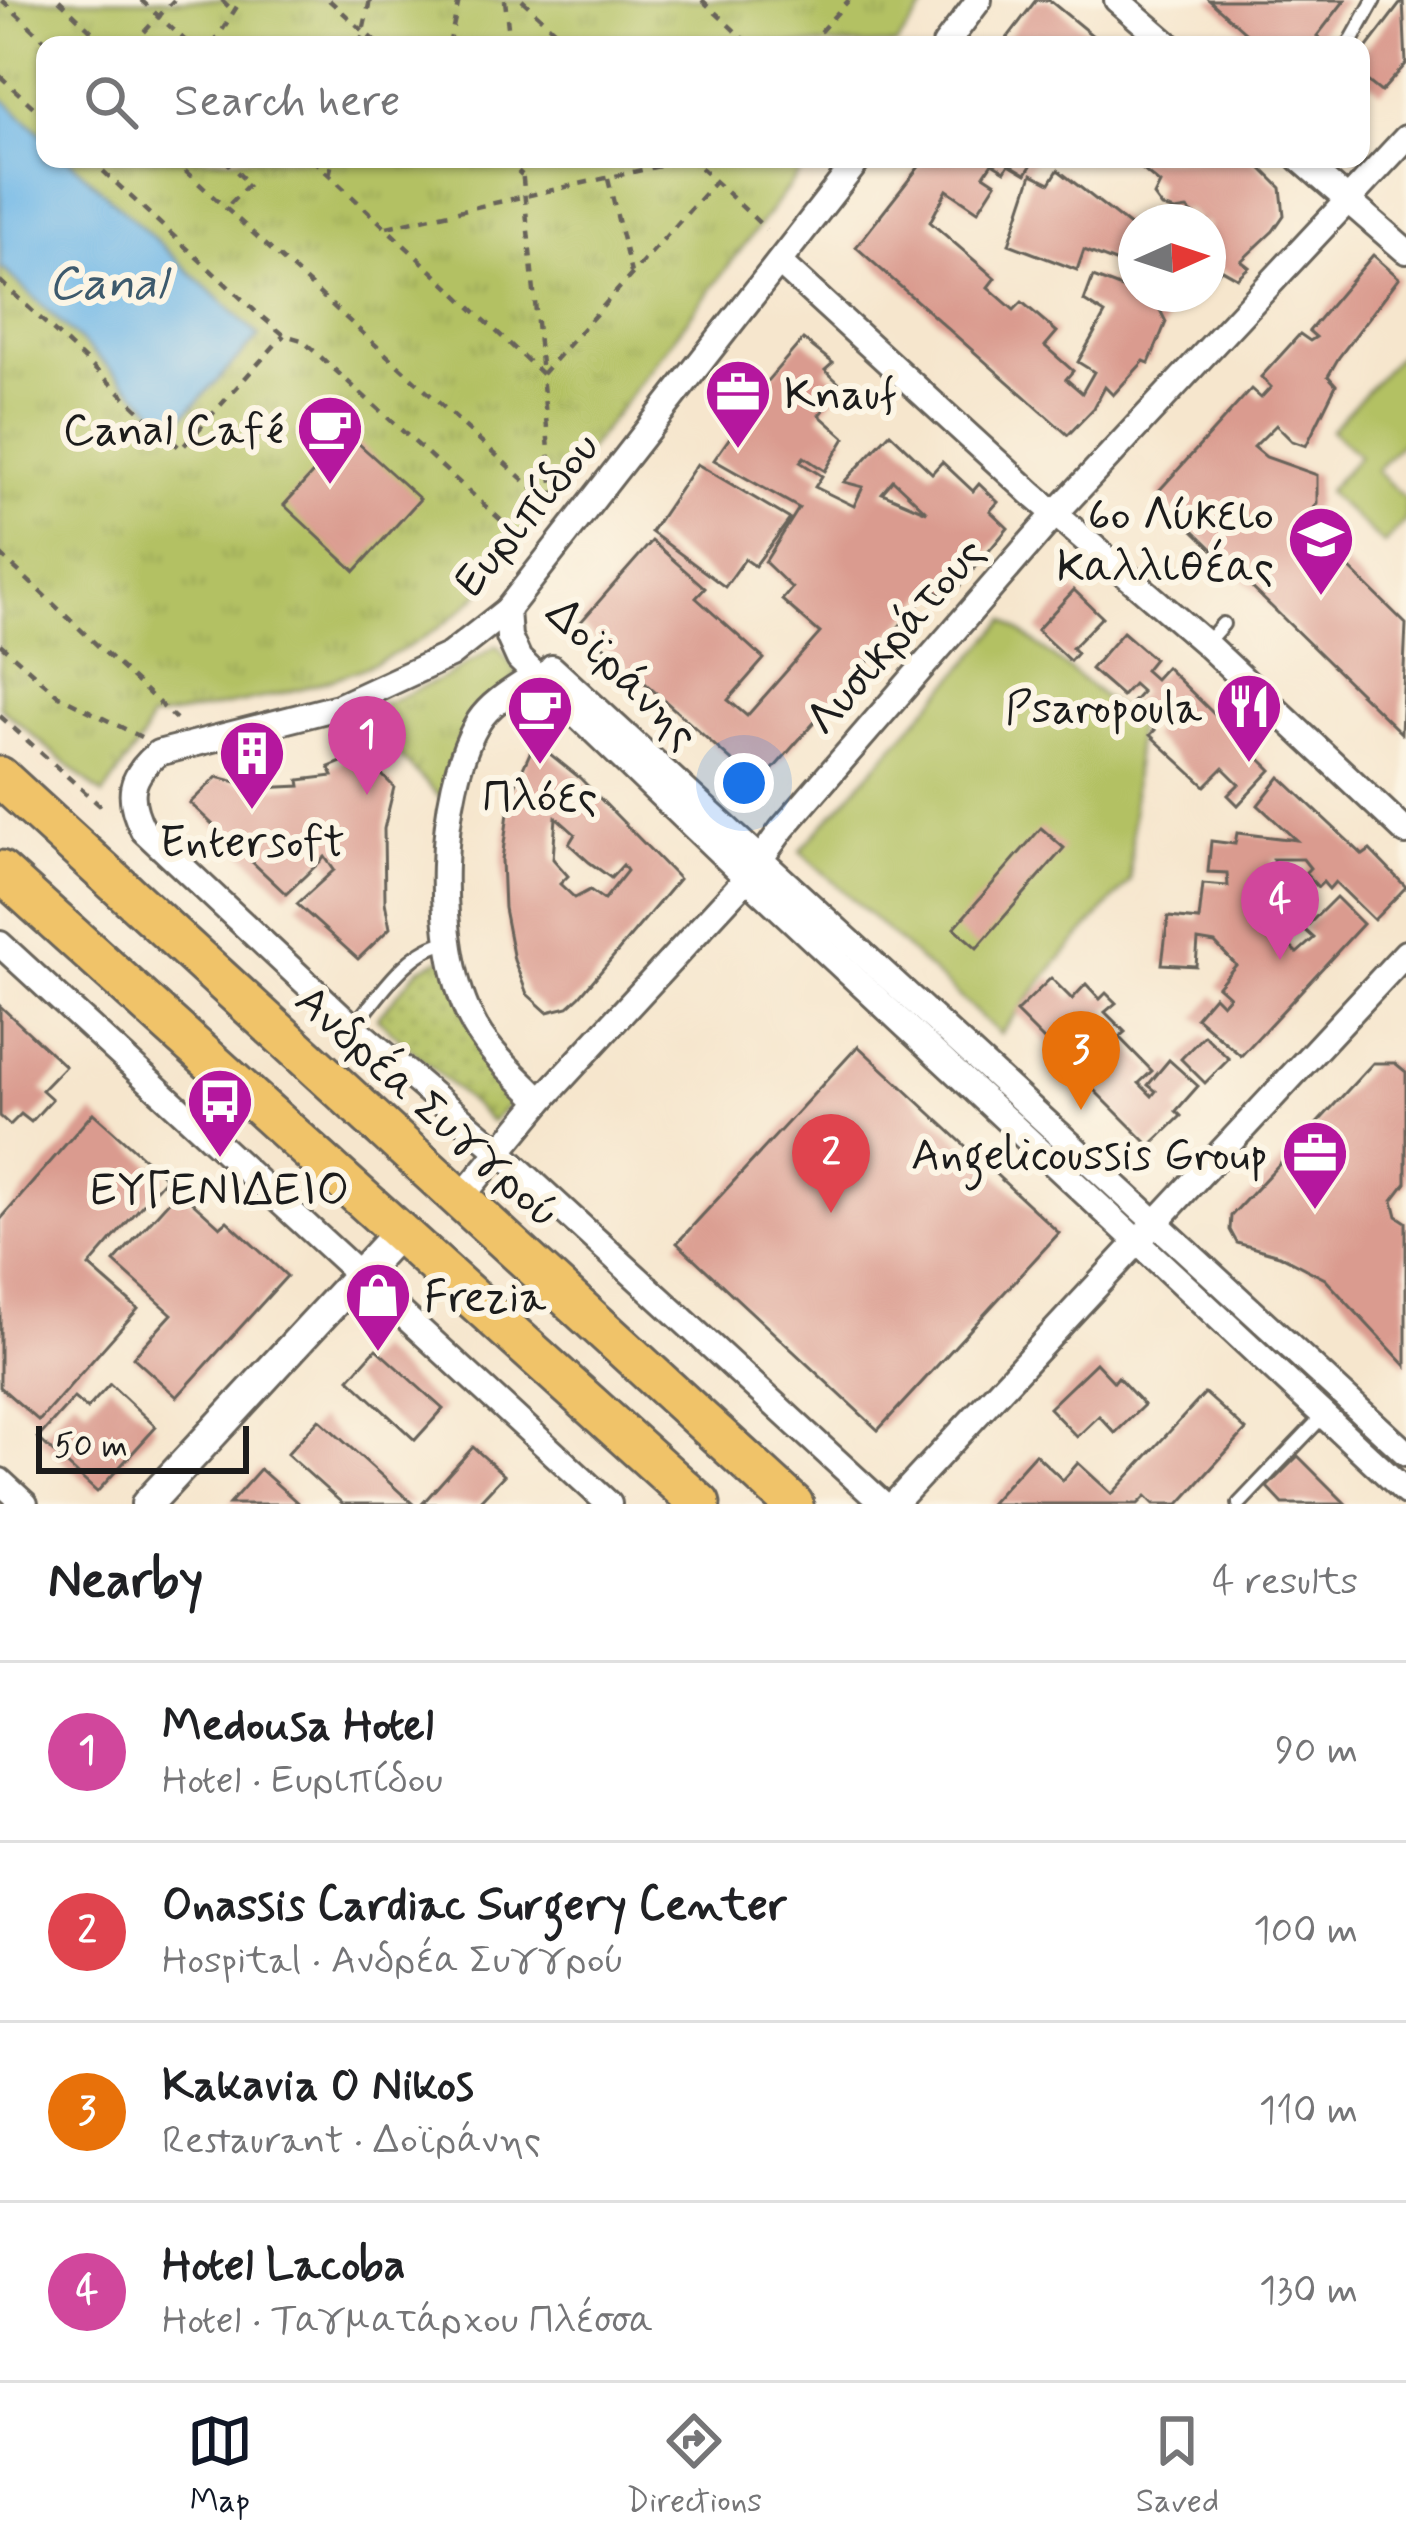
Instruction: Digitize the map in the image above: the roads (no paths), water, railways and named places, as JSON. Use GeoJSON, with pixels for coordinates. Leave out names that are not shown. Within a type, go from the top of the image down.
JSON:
{"type":"FeatureCollection","features":[{"type":"Feature","properties":{"kind":"highway","name":"Ανδρέα Συγγρού"},"geometry":{"type":"LineString","coordinates":[[0,777],[793,1504]]}},
{"type":"Feature","properties":{"kind":"highway"},"geometry":{"type":"LineString","coordinates":[[0,872],[700,1504]]}},
{"type":"Feature","properties":{"kind":"street"},"geometry":{"type":"LineString","coordinates":[[952,36],[980,0]]}},
{"type":"Feature","properties":{"kind":"street"},"geometry":{"type":"LineString","coordinates":[[1117,0],[1158,36]]}},
{"type":"Feature","properties":{"kind":"street","name":"Λυσικράτους"},"geometry":{"type":"LineString","coordinates":[[460,1199],[541,1101],[752,869],[1055,514],[1406,138]]}},
{"type":"Feature","properties":{"kind":"street","name":"Ευριπίδου"},"geometry":{"type":"LineString","coordinates":[[143,830],[130,799],[132,783],[158,753],[338,707],[450,655],[507,610],[852,168]]}},
{"type":"Feature","properties":{"kind":"street"},"geometry":{"type":"LineString","coordinates":[[1310,168],[1406,251]]}},
{"type":"Feature","properties":{"kind":"street"},"geometry":{"type":"LineString","coordinates":[[780,263],[1205,644],[1406,832]]}},
{"type":"Feature","properties":{"kind":"street","name":"Δοϊράνης"},"geometry":{"type":"LineString","coordinates":[[507,610],[509,637],[519,658],[536,675],[1155,1223],[1406,1453]]}},
{"type":"Feature","properties":{"kind":"street","name":"Δοϊράνης"},"geometry":{"type":"LineString","coordinates":[[507,610],[531,648],[752,869],[1138,1243],[1406,1492]]}},
{"type":"Feature","properties":{"kind":"street"},"geometry":{"type":"LineString","coordinates":[[536,675],[481,718],[464,754],[447,846],[450,941],[470,1018],[489,1048],[541,1101]]}},
{"type":"Feature","properties":{"kind":"street","name":"Ανδρέα Συγγρού"},"geometry":{"type":"LineString","coordinates":[[143,830],[353,1027],[500,1152],[883,1504]]}},
{"type":"Feature","properties":{"kind":"street"},"geometry":{"type":"LineString","coordinates":[[0,944],[609,1504]]}},
{"type":"Feature","properties":{"kind":"street"},"geometry":{"type":"LineString","coordinates":[[894,1504],[1406,953]]}},
{"type":"Feature","properties":{"kind":"street"},"geometry":{"type":"LineString","coordinates":[[147,1504],[398,1232]]}},
{"type":"Feature","properties":{"kind":"street"},"geometry":{"type":"LineString","coordinates":[[0,1481],[25,1504]]}},
{"type":"Feature","properties":{"kind":"lane"},"geometry":{"type":"LineString","coordinates":[[1353,36],[1369,2]]}},
{"type":"Feature","properties":{"kind":"lane"},"geometry":{"type":"LineString","coordinates":[[1205,644],[1223,624]]}},
{"type":"Feature","properties":{"kind":"lane"},"geometry":{"type":"LineString","coordinates":[[353,1027],[413,958],[433,944],[450,941]]}},
{"type":"Feature","properties":{"kind":"lane"},"geometry":{"type":"LineString","coordinates":[[1239,1504],[1323,1416]]}},
{"type":"Feature","properties":{"kind":"water","name":"Canal"},"geometry":{"type":"Polygon","coordinates":[[[0,96],[36,129],[36,168],[78,168],[259,336],[173,427],[0,266],[0,96]]]}},
{"type":"Feature","properties":{"kind":"place","name":"Knauf"},"geometry":{"type":"Point","coordinates":[738,451]}},
{"type":"Feature","properties":{"kind":"place","name":"Canal Café"},"geometry":{"type":"Point","coordinates":[330,487]}},
{"type":"Feature","properties":{"kind":"place","name":"6ο Λύκειο Καλλιθέας"},"geometry":{"type":"Point","coordinates":[1321,598]}},
{"type":"Feature","properties":{"kind":"place","name":"Psaropoula"},"geometry":{"type":"Point","coordinates":[1249,765]}},
{"type":"Feature","properties":{"kind":"place","name":"Πλόες"},"geometry":{"type":"Point","coordinates":[540,767]}},
{"type":"Feature","properties":{"kind":"place","name":"Medousa Hotel"},"geometry":{"type":"Point","coordinates":[367,795]}},
{"type":"Feature","properties":{"kind":"place","name":"Entersoft"},"geometry":{"type":"Point","coordinates":[252,812]}},
{"type":"Feature","properties":{"kind":"place","name":"Hotel Lacoba"},"geometry":{"type":"Point","coordinates":[1280,960]}},
{"type":"Feature","properties":{"kind":"place","name":"Kakavia O Nikos"},"geometry":{"type":"Point","coordinates":[1081,1110]}},
{"type":"Feature","properties":{"kind":"place","name":"ΕΥΓΕΝΙΔΕΙΟ"},"geometry":{"type":"Point","coordinates":[220,1160]}},
{"type":"Feature","properties":{"kind":"place","name":"Angelicoussis Group"},"geometry":{"type":"Point","coordinates":[1315,1212]}},
{"type":"Feature","properties":{"kind":"place","name":"Onassis Cardiac Surgery Center"},"geometry":{"type":"Point","coordinates":[831,1213]}},
{"type":"Feature","properties":{"kind":"place","name":"Frezia"},"geometry":{"type":"Point","coordinates":[378,1354]}}]}
